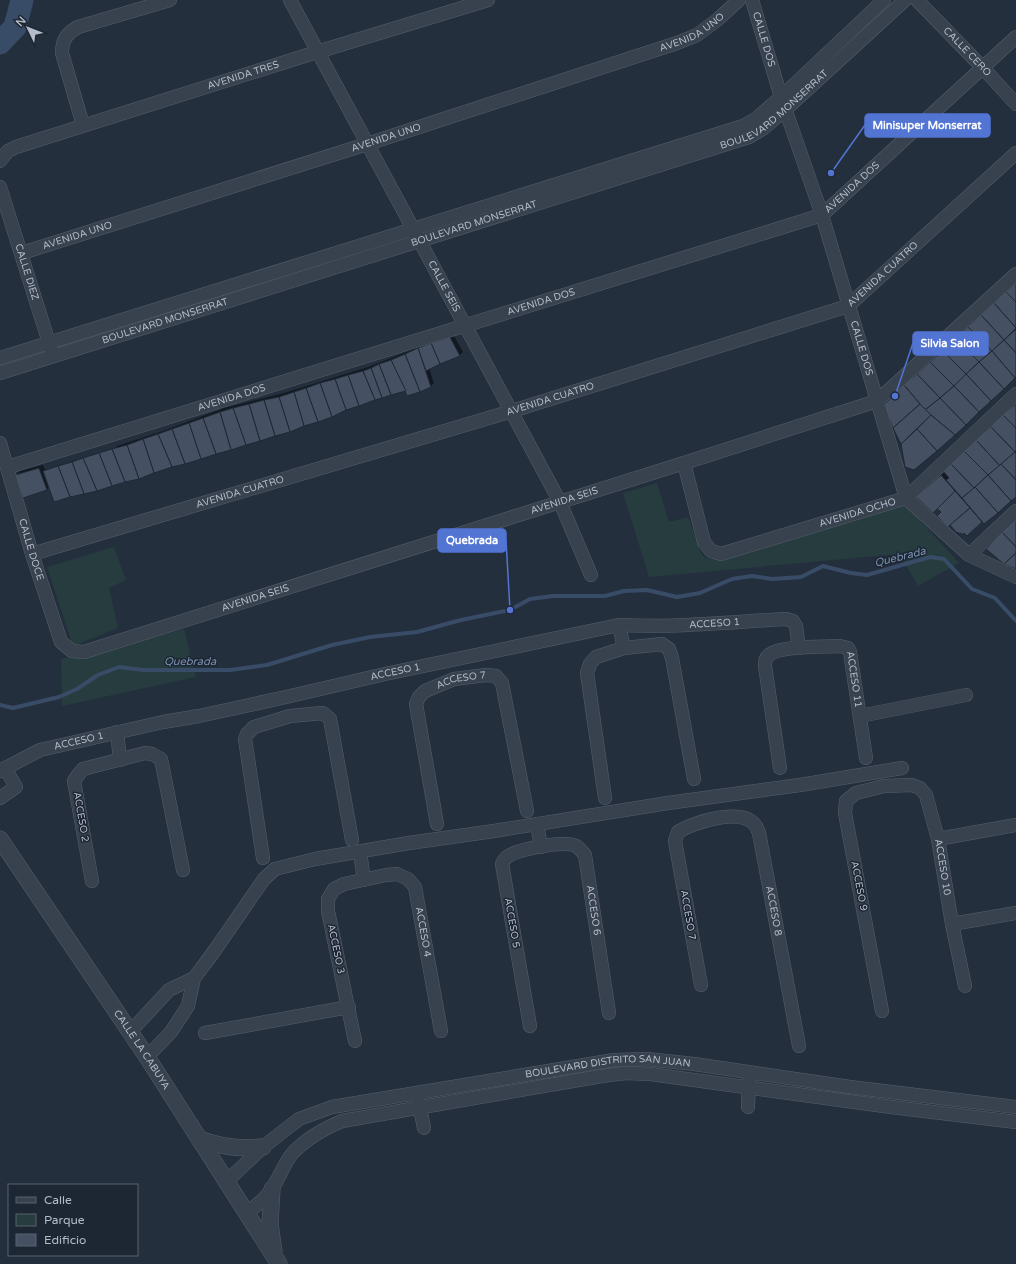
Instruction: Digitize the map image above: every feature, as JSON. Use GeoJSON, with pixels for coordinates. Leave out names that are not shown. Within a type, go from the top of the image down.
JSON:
{"type":"FeatureCollection","features":[{"type":"Feature","properties":{"kind":"street"},"geometry":{"type":"LineString","coordinates":[[83,125],[62,53],[62,46],[65,38],[71,31],[78,27],[170,0]]}},
{"type":"Feature","properties":{"kind":"street","name":"CALLE SEIS"},"geometry":{"type":"LineString","coordinates":[[290,0],[560,502],[591,575]]}},
{"type":"Feature","properties":{"kind":"street","name":"AVENIDA TRES"},"geometry":{"type":"LineString","coordinates":[[0,160],[8,151],[16,147],[83,125],[488,0]]}},
{"type":"Feature","properties":{"kind":"street","name":"AVENIDA UNO"},"geometry":{"type":"LineString","coordinates":[[22,253],[367,144],[677,43],[697,35],[717,20],[739,0]]}},
{"type":"Feature","properties":{"kind":"street","name":"CALLE DOS"},"geometry":{"type":"LineString","coordinates":[[752,0],[784,103],[822,215],[906,498]]}},
{"type":"Feature","properties":{"kind":"street","name":"BOULEVARD MONSERRAT"},"geometry":{"type":"LineString","coordinates":[[0,373],[749,137],[764,128],[784,103],[884,0]]}},
{"type":"Feature","properties":{"kind":"street","name":"BOULEVARD MONSERRAT"},"geometry":{"type":"LineString","coordinates":[[0,358],[412,228],[743,126],[784,103],[905,0]]}},
{"type":"Feature","properties":{"kind":"street","name":"CALLE CERO"},"geometry":{"type":"LineString","coordinates":[[917,0],[1016,104]]}},
{"type":"Feature","properties":{"kind":"street","name":"AVENIDA DOS"},"geometry":{"type":"LineString","coordinates":[[8,467],[822,215],[1016,37]]}},
{"type":"Feature","properties":{"kind":"street","name":"AVENIDA CUATRO"},"geometry":{"type":"LineString","coordinates":[[32,554],[512,411],[848,306],[1016,153]]}},
{"type":"Feature","properties":{"kind":"street","name":"CALLE DIEZ"},"geometry":{"type":"LineString","coordinates":[[0,187],[22,253],[53,356]]}},
{"type":"Feature","properties":{"kind":"street","name":"AVENIDA SEIS"},"geometry":{"type":"LineString","coordinates":[[72,651],[84,652],[877,401],[1016,274]]}},
{"type":"Feature","properties":{"kind":"street","name":"AVENIDA OCHO"},"geometry":{"type":"LineString","coordinates":[[684,463],[704,542],[711,551],[721,554],[906,498],[1016,394]]}},
{"type":"Feature","properties":{"kind":"street","name":"CALLE DOCE"},"geometry":{"type":"LineString","coordinates":[[0,442],[32,554],[60,642],[72,651]]}},
{"type":"Feature","properties":{"kind":"street"},"geometry":{"type":"LineString","coordinates":[[906,498],[969,555],[1016,577]]}},
{"type":"Feature","properties":{"kind":"street"},"geometry":{"type":"LineString","coordinates":[[969,555],[1016,511]]}},
{"type":"Feature","properties":{"kind":"street","name":"ACCESO 1"},"geometry":{"type":"LineString","coordinates":[[0,798],[16,787],[2,769],[40,750],[117,732],[286,698],[385,674],[620,625],[678,626],[786,619],[794,621],[800,648]]}},
{"type":"Feature","properties":{"kind":"street"},"geometry":{"type":"LineString","coordinates":[[620,625],[624,648]]}},
{"type":"Feature","properties":{"kind":"street"},"geometry":{"type":"LineString","coordinates":[[605,798],[587,673],[590,664],[596,657],[624,648],[662,644],[669,649],[672,658],[694,779]]}},
{"type":"Feature","properties":{"kind":"street","name":"ACCESO 11"},"geometry":{"type":"LineString","coordinates":[[800,648],[840,646],[848,648],[850,652],[866,758]]}},
{"type":"Feature","properties":{"kind":"street"},"geometry":{"type":"LineString","coordinates":[[780,768],[765,666],[766,659],[769,654],[781,649],[800,648]]}},
{"type":"Feature","properties":{"kind":"street"},"geometry":{"type":"LineString","coordinates":[[450,661],[454,679]]}},
{"type":"Feature","properties":{"kind":"street","name":"ACCESO 7"},"geometry":{"type":"LineString","coordinates":[[436,824],[416,704],[419,697],[425,691],[454,679],[486,675],[496,676],[502,683],[527,811]]}},
{"type":"Feature","properties":{"kind":"street"},"geometry":{"type":"LineString","coordinates":[[860,716],[966,696]]}},
{"type":"Feature","properties":{"kind":"street"},"geometry":{"type":"LineString","coordinates":[[286,698],[290,716]]}},
{"type":"Feature","properties":{"kind":"street"},"geometry":{"type":"LineString","coordinates":[[263,858],[245,740],[247,734],[254,727],[290,716],[323,713],[330,718],[352,840]]}},
{"type":"Feature","properties":{"kind":"street"},"geometry":{"type":"LineString","coordinates":[[117,732],[120,760],[145,753],[152,754],[161,759],[183,870]]}},
{"type":"Feature","properties":{"kind":"street","name":"ACCESO 2"},"geometry":{"type":"LineString","coordinates":[[92,881],[74,781],[82,769],[120,760]]}},
{"type":"Feature","properties":{"kind":"street"},"geometry":{"type":"LineString","coordinates":[[147,1057],[170,1032],[188,1006],[194,978],[264,879],[275,869],[314,859],[706,798],[800,785],[881,770],[902,768]]}},
{"type":"Feature","properties":{"kind":"street"},"geometry":{"type":"LineString","coordinates":[[881,770],[884,786]]}},
{"type":"Feature","properties":{"kind":"street","name":"ACCESO 10"},"geometry":{"type":"LineString","coordinates":[[884,786],[912,785],[920,788],[926,795],[938,839],[964,986]]}},
{"type":"Feature","properties":{"kind":"street","name":"ACCESO 9"},"geometry":{"type":"LineString","coordinates":[[882,1011],[845,813],[846,801],[856,793],[884,786]]}},
{"type":"Feature","properties":{"kind":"street"},"geometry":{"type":"LineString","coordinates":[[706,798],[710,819]]}},
{"type":"Feature","properties":{"kind":"street","name":"ACCESO 8"},"geometry":{"type":"LineString","coordinates":[[710,819],[738,816],[749,820],[755,825],[759,834],[799,1046]]}},
{"type":"Feature","properties":{"kind":"street","name":"ACCESO 7"},"geometry":{"type":"LineString","coordinates":[[701,985],[675,841],[678,832],[710,819]]}},
{"type":"Feature","properties":{"kind":"street"},"geometry":{"type":"LineString","coordinates":[[537,824],[541,847]]}},
{"type":"Feature","properties":{"kind":"street"},"geometry":{"type":"LineString","coordinates":[[938,839],[1016,825]]}},
{"type":"Feature","properties":{"kind":"street","name":"CALLE LA CABUYA"},"geometry":{"type":"LineString","coordinates":[[0,839],[147,1057],[277,1260]]}},
{"type":"Feature","properties":{"kind":"street","name":"ACCESO 6"},"geometry":{"type":"LineString","coordinates":[[541,847],[563,844],[575,846],[585,855],[609,1013]]}},
{"type":"Feature","properties":{"kind":"street","name":"ACCESO 5"},"geometry":{"type":"LineString","coordinates":[[530,1026],[502,864],[506,857],[516,852],[541,847]]}},
{"type":"Feature","properties":{"kind":"street"},"geometry":{"type":"LineString","coordinates":[[360,852],[364,880]]}},
{"type":"Feature","properties":{"kind":"street","name":"ACCESO 4"},"geometry":{"type":"LineString","coordinates":[[364,880],[397,874],[408,879],[415,887],[441,1031]]}},
{"type":"Feature","properties":{"kind":"street","name":"ACCESO 3"},"geometry":{"type":"LineString","coordinates":[[355,1041],[328,911],[328,899],[334,889],[344,884],[364,880]]}},
{"type":"Feature","properties":{"kind":"street"},"geometry":{"type":"LineString","coordinates":[[952,924],[1016,913]]}},
{"type":"Feature","properties":{"kind":"street"},"geometry":{"type":"LineString","coordinates":[[130,1032],[169,990],[194,978]]}},
{"type":"Feature","properties":{"kind":"street"},"geometry":{"type":"LineString","coordinates":[[206,1033],[349,1007]]}},
{"type":"Feature","properties":{"kind":"street","name":"BOULEVARD DISTRITO SAN JUAN"},"geometry":{"type":"LineString","coordinates":[[226,1182],[263,1147],[299,1119],[332,1107],[614,1060],[647,1059],[850,1087],[1016,1107]]}},
{"type":"Feature","properties":{"kind":"street"},"geometry":{"type":"LineString","coordinates":[[748,1107],[749,1072]]}},
{"type":"Feature","properties":{"kind":"street","name":"BOULEVARD DISTRITO SAN JUAN"},"geometry":{"type":"LineString","coordinates":[[246,1213],[261,1203],[272,1189],[291,1156],[305,1142],[325,1128],[342,1122],[420,1107],[626,1073],[650,1074],[1016,1122]]}},
{"type":"Feature","properties":{"kind":"street"},"geometry":{"type":"LineString","coordinates":[[417,1093],[424,1128]]}},
{"type":"Feature","properties":{"kind":"street"},"geometry":{"type":"LineString","coordinates":[[199,1138],[221,1146],[242,1149],[263,1147]]}},
{"type":"Feature","properties":{"kind":"street"},"geometry":{"type":"LineString","coordinates":[[272,1189],[270,1224],[277,1260]]}},
{"type":"Feature","properties":{"kind":"green space"},"geometry":{"type":"Polygon","coordinates":[[[657,483],[669,522],[688,517],[701,553],[705,558],[711,559],[905,504],[959,563],[918,586],[899,554],[649,577],[623,493],[657,483]]]}},
{"type":"Feature","properties":{"kind":"green space"},"geometry":{"type":"Polygon","coordinates":[[[114,547],[126,580],[109,588],[118,628],[73,646],[47,567],[114,547]]]}},
{"type":"Feature","properties":{"kind":"green space"},"geometry":{"type":"Polygon","coordinates":[[[184,629],[196,677],[62,706],[61,659],[184,629]]]}},
{"type":"Feature","properties":{"kind":"building"},"geometry":{"type":"Polygon","coordinates":[[[1016,283],[1016,302],[1006,292],[1016,283]]]}},
{"type":"Feature","properties":{"kind":"building"},"geometry":{"type":"Polygon","coordinates":[[[1006,292],[1016,302],[1016,328],[994,303],[1006,292]]]}},
{"type":"Feature","properties":{"kind":"building"},"geometry":{"type":"Polygon","coordinates":[[[994,303],[1016,328],[1004,340],[981,315],[994,303]]]}},
{"type":"Feature","properties":{"kind":"building"},"geometry":{"type":"Polygon","coordinates":[[[981,315],[1004,340],[992,351],[968,327],[981,315]]]}},
{"type":"Feature","properties":{"kind":"building"},"geometry":{"type":"Polygon","coordinates":[[[968,327],[992,351],[979,362],[956,339],[968,327]]]}},
{"type":"Feature","properties":{"kind":"building"},"geometry":{"type":"Polygon","coordinates":[[[1016,329],[1016,353],[1004,340],[1016,329]]]}},
{"type":"Feature","properties":{"kind":"building"},"geometry":{"type":"Polygon","coordinates":[[[450,337],[460,356],[440,364],[431,343],[450,337]]]}},
{"type":"Feature","properties":{"kind":"building"},"geometry":{"type":"Polygon","coordinates":[[[956,339],[979,362],[966,374],[943,351],[956,339]]]}},
{"type":"Feature","properties":{"kind":"building"},"geometry":{"type":"Polygon","coordinates":[[[1004,340],[1016,353],[1015,378],[992,351],[1004,340]]]}},
{"type":"Feature","properties":{"kind":"building"},"geometry":{"type":"Polygon","coordinates":[[[431,343],[440,364],[426,371],[418,348],[431,343]]]}},
{"type":"Feature","properties":{"kind":"building"},"geometry":{"type":"Polygon","coordinates":[[[418,348],[431,387],[420,392],[405,354],[418,348]]]}},
{"type":"Feature","properties":{"kind":"building"},"geometry":{"type":"Polygon","coordinates":[[[943,351],[966,374],[954,386],[930,362],[943,351]]]}},
{"type":"Feature","properties":{"kind":"building"},"geometry":{"type":"Polygon","coordinates":[[[992,351],[1015,378],[1004,389],[979,362],[992,351]]]}},
{"type":"Feature","properties":{"kind":"building"},"geometry":{"type":"Polygon","coordinates":[[[405,354],[420,392],[407,396],[391,360],[405,354]]]}},
{"type":"Feature","properties":{"kind":"building"},"geometry":{"type":"Polygon","coordinates":[[[391,360],[406,391],[391,395],[379,364],[391,360]]]}},
{"type":"Feature","properties":{"kind":"building"},"geometry":{"type":"Polygon","coordinates":[[[930,362],[954,386],[940,398],[917,374],[930,362]]]}},
{"type":"Feature","properties":{"kind":"building"},"geometry":{"type":"Polygon","coordinates":[[[979,362],[1004,389],[991,401],[966,374],[979,362]]]}},
{"type":"Feature","properties":{"kind":"building"},"geometry":{"type":"Polygon","coordinates":[[[379,364],[391,395],[382,398],[371,368],[379,364]]]}},
{"type":"Feature","properties":{"kind":"building"},"geometry":{"type":"Polygon","coordinates":[[[371,368],[382,398],[375,400],[363,371],[371,368]]]}},
{"type":"Feature","properties":{"kind":"building"},"geometry":{"type":"Polygon","coordinates":[[[363,371],[375,400],[359,406],[348,375],[363,371]]]}},
{"type":"Feature","properties":{"kind":"building"},"geometry":{"type":"Polygon","coordinates":[[[917,374],[940,398],[925,410],[904,385],[917,374]]]}},
{"type":"Feature","properties":{"kind":"building"},"geometry":{"type":"Polygon","coordinates":[[[966,374],[991,401],[979,412],[954,386],[966,374]]]}},
{"type":"Feature","properties":{"kind":"building"},"geometry":{"type":"Polygon","coordinates":[[[348,375],[359,406],[346,410],[335,379],[348,375]]]}},
{"type":"Feature","properties":{"kind":"building"},"geometry":{"type":"Polygon","coordinates":[[[335,379],[346,410],[332,417],[320,383],[335,379]]]}},
{"type":"Feature","properties":{"kind":"building"},"geometry":{"type":"Polygon","coordinates":[[[320,383],[332,417],[318,422],[306,388],[320,383]]]}},
{"type":"Feature","properties":{"kind":"building"},"geometry":{"type":"Polygon","coordinates":[[[904,385],[920,404],[893,428],[884,405],[904,385]]]}},
{"type":"Feature","properties":{"kind":"building"},"geometry":{"type":"Polygon","coordinates":[[[954,386],[979,412],[966,425],[940,398],[954,386]]]}},
{"type":"Feature","properties":{"kind":"building"},"geometry":{"type":"Polygon","coordinates":[[[306,388],[318,422],[304,426],[294,392],[306,388]]]}},
{"type":"Feature","properties":{"kind":"building"},"geometry":{"type":"Polygon","coordinates":[[[294,392],[304,426],[290,432],[279,397],[294,392]]]}},
{"type":"Feature","properties":{"kind":"building"},"geometry":{"type":"Polygon","coordinates":[[[279,397],[290,432],[275,436],[264,400],[279,397]]]}},
{"type":"Feature","properties":{"kind":"building"},"geometry":{"type":"Polygon","coordinates":[[[940,398],[966,425],[955,435],[925,410],[940,398]]]}},
{"type":"Feature","properties":{"kind":"building"},"geometry":{"type":"Polygon","coordinates":[[[264,400],[275,436],[260,441],[249,404],[264,400]]]}},
{"type":"Feature","properties":{"kind":"building"},"geometry":{"type":"Polygon","coordinates":[[[249,404],[260,441],[246,445],[233,408],[249,404]]]}},
{"type":"Feature","properties":{"kind":"building"},"geometry":{"type":"Polygon","coordinates":[[[920,404],[931,415],[901,444],[893,428],[920,404]]]}},
{"type":"Feature","properties":{"kind":"building"},"geometry":{"type":"Polygon","coordinates":[[[1016,404],[1016,428],[1003,415],[1016,404]]]}},
{"type":"Feature","properties":{"kind":"building"},"geometry":{"type":"Polygon","coordinates":[[[233,408],[246,445],[231,450],[220,412],[233,408]]]}},
{"type":"Feature","properties":{"kind":"building"},"geometry":{"type":"Polygon","coordinates":[[[220,412],[231,450],[216,454],[203,418],[220,412]]]}},
{"type":"Feature","properties":{"kind":"building"},"geometry":{"type":"Polygon","coordinates":[[[931,415],[955,435],[937,451],[917,429],[931,415]]]}},
{"type":"Feature","properties":{"kind":"building"},"geometry":{"type":"Polygon","coordinates":[[[1003,415],[1016,428],[1015,452],[991,427],[1003,415]]]}},
{"type":"Feature","properties":{"kind":"building"},"geometry":{"type":"Polygon","coordinates":[[[203,418],[216,454],[201,459],[189,423],[203,418]]]}},
{"type":"Feature","properties":{"kind":"building"},"geometry":{"type":"Polygon","coordinates":[[[189,423],[201,459],[185,464],[172,429],[189,423]]]}},
{"type":"Feature","properties":{"kind":"building"},"geometry":{"type":"Polygon","coordinates":[[[991,427],[1015,452],[1000,466],[976,440],[991,427]]]}},
{"type":"Feature","properties":{"kind":"building"},"geometry":{"type":"Polygon","coordinates":[[[172,429],[185,464],[172,467],[158,434],[172,429]]]}},
{"type":"Feature","properties":{"kind":"building"},"geometry":{"type":"Polygon","coordinates":[[[917,429],[937,451],[914,470],[905,467],[901,444],[917,429]]]}},
{"type":"Feature","properties":{"kind":"building"},"geometry":{"type":"Polygon","coordinates":[[[158,434],[172,467],[154,473],[143,439],[158,434]]]}},
{"type":"Feature","properties":{"kind":"building"},"geometry":{"type":"Polygon","coordinates":[[[143,439],[154,473],[139,479],[127,445],[143,439]]]}},
{"type":"Feature","properties":{"kind":"building"},"geometry":{"type":"Polygon","coordinates":[[[976,440],[1000,466],[988,475],[964,451],[976,440]]]}},
{"type":"Feature","properties":{"kind":"building"},"geometry":{"type":"Polygon","coordinates":[[[127,445],[139,479],[125,482],[112,449],[127,445]]]}},
{"type":"Feature","properties":{"kind":"building"},"geometry":{"type":"Polygon","coordinates":[[[112,449],[125,482],[112,486],[99,453],[112,449]]]}},
{"type":"Feature","properties":{"kind":"building"},"geometry":{"type":"Polygon","coordinates":[[[964,451],[988,475],[974,488],[950,463],[964,451]]]}},
{"type":"Feature","properties":{"kind":"building"},"geometry":{"type":"Polygon","coordinates":[[[1015,452],[1016,453],[1016,480],[1001,464],[1015,452]]]}},
{"type":"Feature","properties":{"kind":"building"},"geometry":{"type":"Polygon","coordinates":[[[99,453],[112,486],[97,491],[83,458],[99,453]]]}},
{"type":"Feature","properties":{"kind":"building"},"geometry":{"type":"Polygon","coordinates":[[[83,458],[97,491],[84,494],[72,462],[83,458]]]}},
{"type":"Feature","properties":{"kind":"building"},"geometry":{"type":"Polygon","coordinates":[[[72,462],[84,494],[70,497],[58,466],[72,462]]]}},
{"type":"Feature","properties":{"kind":"building"},"geometry":{"type":"Polygon","coordinates":[[[950,463],[974,488],[962,498],[946,480],[949,478],[942,470],[950,463]]]}},
{"type":"Feature","properties":{"kind":"building"},"geometry":{"type":"Polygon","coordinates":[[[1001,464],[1016,480],[1016,497],[1011,501],[988,475],[1001,464]]]}},
{"type":"Feature","properties":{"kind":"building"},"geometry":{"type":"Polygon","coordinates":[[[58,466],[70,497],[54,502],[43,471],[58,466]]]}},
{"type":"Feature","properties":{"kind":"building"},"geometry":{"type":"Polygon","coordinates":[[[39,468],[47,490],[23,498],[15,475],[39,468]]]}},
{"type":"Feature","properties":{"kind":"building"},"geometry":{"type":"Polygon","coordinates":[[[941,475],[955,491],[933,513],[916,497],[941,475]]]}},
{"type":"Feature","properties":{"kind":"building"},"geometry":{"type":"Polygon","coordinates":[[[988,475],[1011,501],[998,513],[975,487],[988,475]]]}},
{"type":"Feature","properties":{"kind":"building"},"geometry":{"type":"Polygon","coordinates":[[[975,487],[998,513],[984,524],[962,498],[975,487]]]}},
{"type":"Feature","properties":{"kind":"building"},"geometry":{"type":"Polygon","coordinates":[[[955,491],[970,508],[948,527],[937,516],[941,512],[937,509],[955,491]]]}},
{"type":"Feature","properties":{"kind":"building"},"geometry":{"type":"Polygon","coordinates":[[[970,508],[982,522],[967,536],[964,533],[963,535],[961,533],[959,534],[950,525],[970,508]]]}},
{"type":"Feature","properties":{"kind":"building"},"geometry":{"type":"Polygon","coordinates":[[[1014,519],[1016,521],[1016,547],[1002,532],[1014,519]]]}},
{"type":"Feature","properties":{"kind":"building"},"geometry":{"type":"Polygon","coordinates":[[[1002,532],[1016,547],[1016,553],[1004,564],[986,549],[1002,532]]]}},
{"type":"Feature","properties":{"kind":"building"},"geometry":{"type":"Polygon","coordinates":[[[1016,553],[1016,569],[1004,564],[1016,553]]]}},
{"type":"Feature","properties":{"kind":"waterway"},"geometry":{"type":"LineString","coordinates":[[0,43],[15,27],[22,0]]}},
{"type":"Feature","properties":{"kind":"waterway","name":"Quebrada"},"geometry":{"type":"LineString","coordinates":[[0,705],[13,708],[59,697],[77,689],[98,675],[119,667],[143,670],[230,670],[267,665],[332,645],[370,637],[417,632],[461,620],[510,610],[530,599],[553,596],[605,596],[624,591],[647,590],[677,597],[700,593],[732,579],[752,576],[772,579],[801,577],[823,566],[851,573],[867,575],[930,557],[944,559],[972,589],[995,598],[1016,621]]}},
{"type":"Feature","properties":{"kind":"place","name":"Minisuper Monserrat"},"geometry":{"type":"Point","coordinates":[831,173]}},
{"type":"Feature","properties":{"kind":"place","name":"Silvia Salon"},"geometry":{"type":"Point","coordinates":[895,396]}},
{"type":"Feature","properties":{"kind":"place","name":"Quebrada"},"geometry":{"type":"Point","coordinates":[510,610]}}]}
